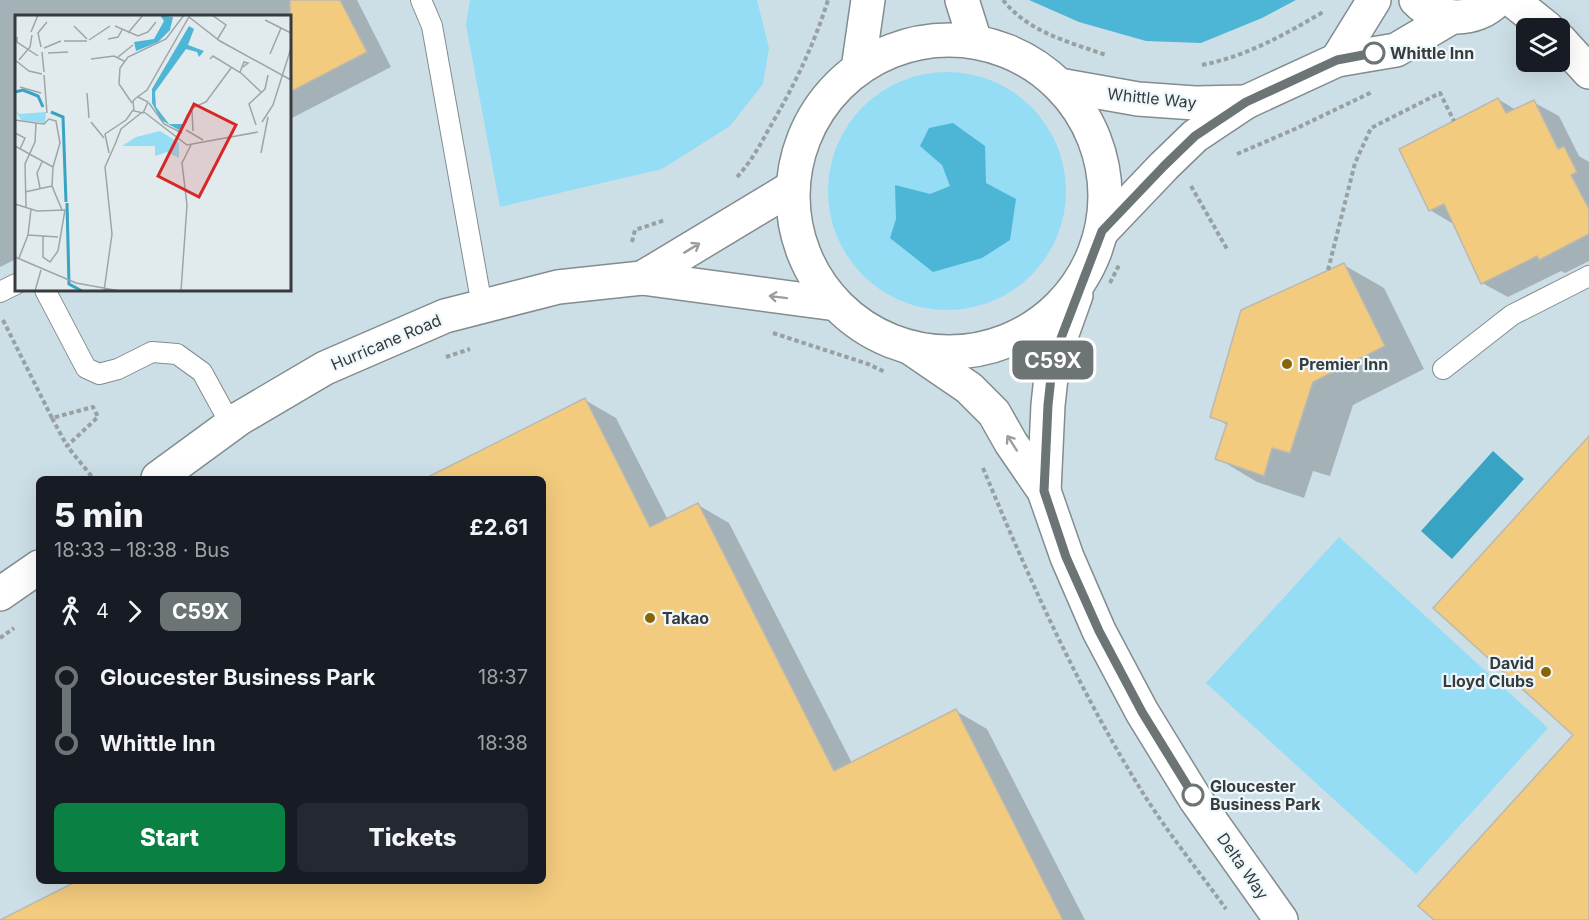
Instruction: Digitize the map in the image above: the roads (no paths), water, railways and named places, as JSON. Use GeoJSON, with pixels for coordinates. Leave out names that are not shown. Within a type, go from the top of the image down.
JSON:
{"type":"FeatureCollection","features":[{"type":"Feature","properties":{"kind":"street"},"geometry":{"type":"LineString","coordinates":[[858,69],[868,0]]}},
{"type":"Feature","properties":{"kind":"street"},"geometry":{"type":"LineString","coordinates":[[962,0],[975,42]]}},
{"type":"Feature","properties":{"kind":"street"},"geometry":{"type":"LineString","coordinates":[[1337,60],[1374,0]]}},
{"type":"Feature","properties":{"kind":"street"},"geometry":{"type":"LineString","coordinates":[[1416,0],[1436,14],[1452,17],[1467,17],[1481,12],[1497,0]]}},
{"type":"Feature","properties":{"kind":"street"},"geometry":{"type":"LineString","coordinates":[[1512,0],[1534,18]]}},
{"type":"Feature","properties":{"kind":"street","name":"Whittle Way"},"geometry":{"type":"LineString","coordinates":[[1102,231],[1195,136],[1246,102],[1337,60],[1396,50],[1452,17]]}},
{"type":"Feature","properties":{"kind":"street"},"geometry":{"type":"LineString","coordinates":[[1095,282],[1050,316],[1008,342],[960,353],[910,348],[870,332],[836,304],[811,270],[796,230],[793,187],[802,141],[825,101],[858,69],[894,49],[934,40],[975,42],[1020,57],[1059,85],[1090,128],[1105,178],[1102,231]]}},
{"type":"Feature","properties":{"kind":"street"},"geometry":{"type":"LineString","coordinates":[[1570,51],[1589,72]]}},
{"type":"Feature","properties":{"kind":"street","name":"Whittle Way"},"geometry":{"type":"LineString","coordinates":[[1059,85],[1138,99],[1195,103],[1246,102]]}},
{"type":"Feature","properties":{"kind":"street","name":"Hurricane Road"},"geometry":{"type":"LineString","coordinates":[[642,278],[793,187]]}},
{"type":"Feature","properties":{"kind":"street","name":"Delta Way"},"geometry":{"type":"LineString","coordinates":[[1044,491],[1048,405],[1053,359],[1095,282],[1102,231]]}},
{"type":"Feature","properties":{"kind":"street","name":"Hurricane Road"},"geometry":{"type":"LineString","coordinates":[[162,476],[231,425],[325,368],[445,316],[482,306],[558,287],[642,278],[836,304]]}},
{"type":"Feature","properties":{"kind":"street","name":"Delta Way"},"geometry":{"type":"LineString","coordinates":[[910,348],[969,388],[994,413],[1011,443],[1044,491],[1066,557],[1099,631],[1142,712],[1197,800],[1281,920]]}},
{"type":"Feature","properties":{"kind":"street"},"geometry":{"type":"LineString","coordinates":[[1,590],[36,569]]}},
{"type":"Feature","properties":{"kind":"lane"},"geometry":{"type":"LineString","coordinates":[[421,0],[432,26],[482,306]]}},
{"type":"Feature","properties":{"kind":"lane"},"geometry":{"type":"LineString","coordinates":[[1443,369],[1512,315],[1589,276]]}},
{"type":"Feature","properties":{"kind":"lane"},"geometry":{"type":"LineString","coordinates":[[0,292],[15,284]]}},
{"type":"Feature","properties":{"kind":"lane"},"geometry":{"type":"LineString","coordinates":[[46,291],[86,368],[99,374],[118,369],[152,352],[177,354],[202,372],[231,425]]}},
{"type":"Feature","properties":{"kind":"place","name":"Whittle Inn"},"geometry":{"type":"Point","coordinates":[1374,53]}},
{"type":"Feature","properties":{"kind":"place","name":"Premier Inn"},"geometry":{"type":"Point","coordinates":[1287,364]}},
{"type":"Feature","properties":{"kind":"place","name":"Takao"},"geometry":{"type":"Point","coordinates":[650,618]}},
{"type":"Feature","properties":{"kind":"place","name":"David Lloyd Clubs"},"geometry":{"type":"Point","coordinates":[1546,672]}},
{"type":"Feature","properties":{"kind":"place","name":"Gloucester Business Park"},"geometry":{"type":"Point","coordinates":[1193,795]}}]}
